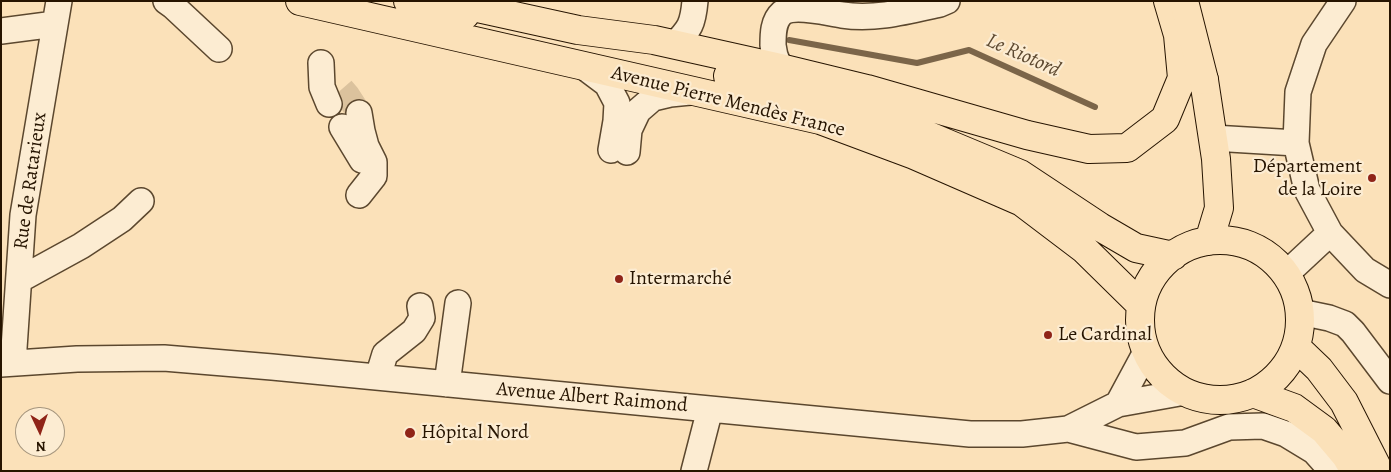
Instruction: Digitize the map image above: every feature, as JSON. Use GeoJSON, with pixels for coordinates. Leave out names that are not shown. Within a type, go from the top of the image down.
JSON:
{"type":"FeatureCollection","features":[{"type":"Feature","properties":{"kind":"main road","name":"Avenue Pierre Mendès France"},"geometry":{"type":"LineString","coordinates":[[300,1],[820,120],[914,155],[1022,202],[1084,249],[1141,305]]}},
{"type":"Feature","properties":{"kind":"main road","name":"Avenue Pierre Mendès France"},"geometry":{"type":"LineString","coordinates":[[408,1],[788,90],[905,126],[1020,174],[1100,227],[1136,248],[1173,256]]}},
{"type":"Feature","properties":{"kind":"main road"},"geometry":{"type":"LineString","coordinates":[[446,1],[578,30],[654,40],[780,68],[867,89],[1036,137],[1089,149],[1127,148],[1165,119],[1182,78],[1178,35],[1168,1]]}},
{"type":"Feature","properties":{"kind":"main road"},"geometry":{"type":"LineString","coordinates":[[1184,1],[1204,80],[1216,158],[1219,208],[1209,241]]}},
{"type":"Feature","properties":{"kind":"main road"},"geometry":{"type":"LineString","coordinates":[[1209,241],[1231,241],[1252,247],[1271,258],[1286,274],[1295,292],[1300,312],[1300,330],[1296,347],[1286,366],[1271,382],[1253,393],[1231,400],[1207,399],[1185,392],[1169,382],[1156,368],[1146,352],[1140,329],[1141,305],[1147,286],[1158,269],[1173,256],[1190,246],[1209,241]]}},
{"type":"Feature","properties":{"kind":"main road"},"geometry":{"type":"LineString","coordinates":[[1296,347],[1319,369],[1344,402],[1379,471]]}},
{"type":"Feature","properties":{"kind":"main road"},"geometry":{"type":"LineString","coordinates":[[1253,393],[1294,408],[1324,430],[1346,456],[1355,471]]}},
{"type":"Feature","properties":{"kind":"street"},"geometry":{"type":"LineString","coordinates":[[166,1],[219,50]]}},
{"type":"Feature","properties":{"kind":"street"},"geometry":{"type":"LineString","coordinates":[[674,45],[685,34],[691,24],[695,1]]}},
{"type":"Feature","properties":{"kind":"street"},"geometry":{"type":"LineString","coordinates":[[817,98],[789,79],[780,68],[774,54],[773,36],[776,21],[783,12],[796,8],[859,17],[878,16],[947,1]]}},
{"type":"Feature","properties":{"kind":"street"},"geometry":{"type":"LineString","coordinates":[[1342,1],[1314,44],[1298,92],[1296,143],[1307,190],[1330,233],[1365,270],[1390,285]]}},
{"type":"Feature","properties":{"kind":"street"},"geometry":{"type":"LineString","coordinates":[[1,31],[57,12]]}},
{"type":"Feature","properties":{"kind":"street","name":"Rue de Ratarieux"},"geometry":{"type":"LineString","coordinates":[[7,363],[19,280],[23,215],[57,12]]}},
{"type":"Feature","properties":{"kind":"street"},"geometry":{"type":"LineString","coordinates":[[583,66],[607,84],[617,103],[616,121],[619,151],[638,111],[653,98],[694,92]]}},
{"type":"Feature","properties":{"kind":"street"},"geometry":{"type":"LineString","coordinates":[[351,120],[362,131],[366,146],[374,162],[366,186]]}},
{"type":"Feature","properties":{"kind":"street"},"geometry":{"type":"LineString","coordinates":[[1213,138],[1296,143]]}},
{"type":"Feature","properties":{"kind":"street"},"geometry":{"type":"LineString","coordinates":[[19,280],[81,246],[122,219],[141,201]]}},
{"type":"Feature","properties":{"kind":"street"},"geometry":{"type":"LineString","coordinates":[[1286,274],[1330,233]]}},
{"type":"Feature","properties":{"kind":"street"},"geometry":{"type":"LineString","coordinates":[[447,384],[458,303]]}},
{"type":"Feature","properties":{"kind":"street"},"geometry":{"type":"LineString","coordinates":[[378,378],[386,354],[414,331],[422,318],[420,306]]}},
{"type":"Feature","properties":{"kind":"street"},"geometry":{"type":"LineString","coordinates":[[1300,312],[1329,318],[1345,324],[1390,381]]}},
{"type":"Feature","properties":{"kind":"street"},"geometry":{"type":"LineString","coordinates":[[1118,404],[1146,352]]}},
{"type":"Feature","properties":{"kind":"street","name":"Avenue Albert Raimond"},"geometry":{"type":"LineString","coordinates":[[7,363],[164,358],[970,434],[1022,434],[1068,429],[1118,404],[1185,392]]}},
{"type":"Feature","properties":{"kind":"street"},"geometry":{"type":"LineString","coordinates":[[694,471],[710,409]]}},
{"type":"Feature","properties":{"kind":"street"},"geometry":{"type":"LineString","coordinates":[[1068,429],[1136,447],[1185,443],[1229,427],[1263,426],[1286,434],[1314,451],[1332,471]]}},
{"type":"Feature","properties":{"kind":"waterway","name":"Le Riotord"},"geometry":{"type":"LineString","coordinates":[[789,40],[917,63],[969,50],[1095,107]]}},
{"type":"Feature","properties":{"kind":"tunnel"},"geometry":{"type":"LineString","coordinates":[[342,89],[359,113]]}},
{"type":"Feature","properties":{"kind":"place","name":"Département de la Loire"},"geometry":{"type":"Point","coordinates":[1372,178]}},
{"type":"Feature","properties":{"kind":"place","name":"Intermarché"},"geometry":{"type":"Point","coordinates":[619,279]}},
{"type":"Feature","properties":{"kind":"place","name":"Le Cardinal"},"geometry":{"type":"Point","coordinates":[1048,335]}},
{"type":"Feature","properties":{"kind":"place","name":"Hôpital Nord"},"geometry":{"type":"Point","coordinates":[410,433]}}]}
